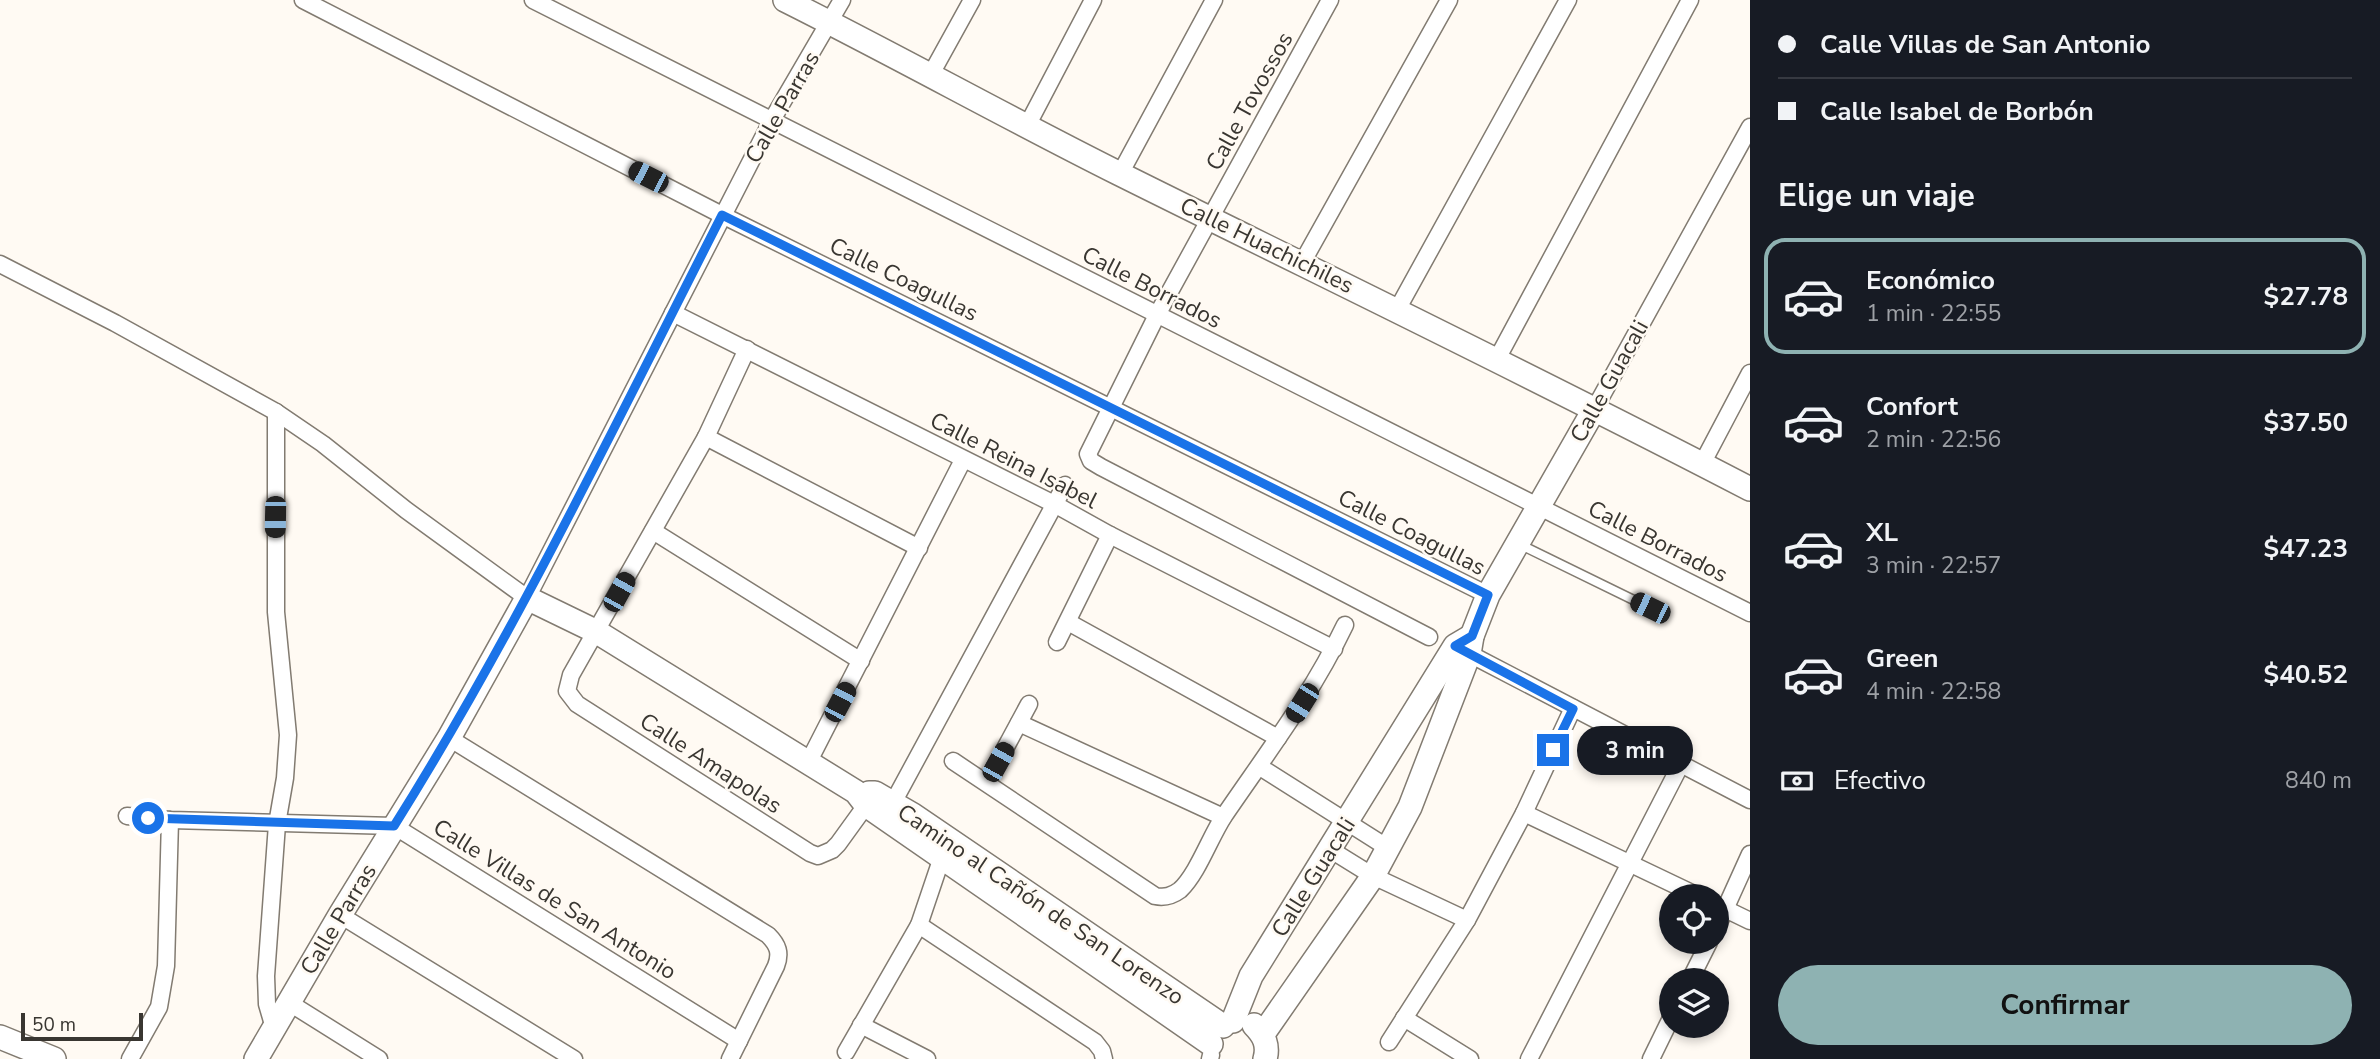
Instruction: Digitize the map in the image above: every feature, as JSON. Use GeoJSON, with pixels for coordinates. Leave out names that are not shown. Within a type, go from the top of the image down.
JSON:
{"type":"FeatureCollection","features":[{"type":"Feature","properties":{"kind":"street","name":"Calle Coagullas"},"geometry":{"type":"LineString","coordinates":[[303,0],[722,215],[1488,595]]}},
{"type":"Feature","properties":{"kind":"street","name":"Calle Borrados"},"geometry":{"type":"LineString","coordinates":[[533,0],[1750,613]]}},
{"type":"Feature","properties":{"kind":"street","name":"Calle Huachichiles"},"geometry":{"type":"LineString","coordinates":[[785,0],[1120,174],[1303,262],[1750,489]]}},
{"type":"Feature","properties":{"kind":"street","name":"Calle Parras"},"geometry":{"type":"LineString","coordinates":[[256,1059],[340,915],[449,738],[527,598],[772,120],[842,0]]}},
{"type":"Feature","properties":{"kind":"street"},"geometry":{"type":"LineString","coordinates":[[930,76],[972,0]]}},
{"type":"Feature","properties":{"kind":"street"},"geometry":{"type":"LineString","coordinates":[[1027,126],[1093,0]]}},
{"type":"Feature","properties":{"kind":"street"},"geometry":{"type":"LineString","coordinates":[[1120,174],[1214,0]]}},
{"type":"Feature","properties":{"kind":"street","name":"Calle Tovossos"},"geometry":{"type":"LineString","coordinates":[[1330,0],[1157,315],[1110,406],[1089,457],[1095,464],[1429,636]]}},
{"type":"Feature","properties":{"kind":"street"},"geometry":{"type":"LineString","coordinates":[[1303,262],[1450,0]]}},
{"type":"Feature","properties":{"kind":"street"},"geometry":{"type":"LineString","coordinates":[[1397,310],[1568,0]]}},
{"type":"Feature","properties":{"kind":"street"},"geometry":{"type":"LineString","coordinates":[[1496,361],[1690,0]]}},
{"type":"Feature","properties":{"kind":"street","name":"Calle Guacali"},"geometry":{"type":"LineString","coordinates":[[1268,1051],[1373,876],[1410,807],[1449,703],[1465,645],[1488,595],[1750,127]]}},
{"type":"Feature","properties":{"kind":"street","name":"Camino al Cañón de San Lorenzo"},"geometry":{"type":"LineString","coordinates":[[0,264],[115,323],[276,412],[323,444],[406,510],[527,598],[597,632],[875,802],[1217,1044]]}},
{"type":"Feature","properties":{"kind":"street","name":"Calle Reina Isabel"},"geometry":{"type":"LineString","coordinates":[[673,313],[1056,505],[1334,649]]}},
{"type":"Feature","properties":{"kind":"street"},"geometry":{"type":"LineString","coordinates":[[597,632],[706,437],[747,349]]}},
{"type":"Feature","properties":{"kind":"street"},"geometry":{"type":"LineString","coordinates":[[1702,464],[1750,373]]}},
{"type":"Feature","properties":{"kind":"street"},"geometry":{"type":"LineString","coordinates":[[274,1028],[267,1004],[266,976],[277,824],[285,778],[288,736],[275,612],[276,412]]}},
{"type":"Feature","properties":{"kind":"street"},"geometry":{"type":"LineString","coordinates":[[706,437],[919,548]]}},
{"type":"Feature","properties":{"kind":"street"},"geometry":{"type":"LineString","coordinates":[[808,763],[963,460]]}},
{"type":"Feature","properties":{"kind":"street"},"geometry":{"type":"LineString","coordinates":[[875,802],[1056,505],[1065,485]]}},
{"type":"Feature","properties":{"kind":"street"},"geometry":{"type":"LineString","coordinates":[[653,531],[861,661]]}},
{"type":"Feature","properties":{"kind":"street"},"geometry":{"type":"LineString","coordinates":[[1057,642],[1110,535]]}},
{"type":"Feature","properties":{"kind":"street"},"geometry":{"type":"LineString","coordinates":[[1068,622],[1278,738]]}},
{"type":"Feature","properties":{"kind":"street"},"geometry":{"type":"LineString","coordinates":[[953,761],[1155,896],[1163,898],[1172,895],[1186,883],[1223,817],[1305,698],[1345,625]]}},
{"type":"Feature","properties":{"kind":"street","name":"Calle Amapolas"},"geometry":{"type":"LineString","coordinates":[[597,632],[568,683],[567,691],[577,704],[810,853],[818,856],[832,850],[875,802]]}},
{"type":"Feature","properties":{"kind":"street"},"geometry":{"type":"LineString","coordinates":[[1465,645],[1573,709],[1750,800]]}},
{"type":"Feature","properties":{"kind":"street","name":"Calle Guacali"},"geometry":{"type":"LineString","coordinates":[[1217,1044],[1251,976],[1347,821],[1429,691],[1465,645]]}},
{"type":"Feature","properties":{"kind":"street"},"geometry":{"type":"LineString","coordinates":[[1429,691],[1449,703]]}},
{"type":"Feature","properties":{"kind":"street"},"geometry":{"type":"LineString","coordinates":[[987,782],[1029,704]]}},
{"type":"Feature","properties":{"kind":"street"},"geometry":{"type":"LineString","coordinates":[[1390,1042],[1466,919],[1524,813],[1573,709]]}},
{"type":"Feature","properties":{"kind":"street"},"geometry":{"type":"LineString","coordinates":[[1019,723],[1223,817]]}},
{"type":"Feature","properties":{"kind":"street"},"geometry":{"type":"LineString","coordinates":[[449,738],[768,935],[775,942],[779,959],[730,1059]]}},
{"type":"Feature","properties":{"kind":"street"},"geometry":{"type":"LineString","coordinates":[[1529,1059],[1680,766]]}},
{"type":"Feature","properties":{"kind":"street"},"geometry":{"type":"LineString","coordinates":[[1260,767],[1388,848]]}},
{"type":"Feature","properties":{"kind":"street","name":"Camino al Cañón de San Lorenzo"},"geometry":{"type":"LineString","coordinates":[[875,802],[942,857],[1217,1044]]}},
{"type":"Feature","properties":{"kind":"street"},"geometry":{"type":"LineString","coordinates":[[1524,813],[1672,884]]}},
{"type":"Feature","properties":{"kind":"street"},"geometry":{"type":"LineString","coordinates":[[127,816],[170,820],[394,826]]}},
{"type":"Feature","properties":{"kind":"street"},"geometry":{"type":"LineString","coordinates":[[130,1059],[159,1007],[166,966],[170,820]]}},
{"type":"Feature","properties":{"kind":"street","name":"Calle Villas de San Antonio"},"geometry":{"type":"LineString","coordinates":[[394,826],[739,1041]]}},
{"type":"Feature","properties":{"kind":"street"},"geometry":{"type":"LineString","coordinates":[[1331,850],[1373,876],[1466,919]]}},
{"type":"Feature","properties":{"kind":"street"},"geometry":{"type":"LineString","coordinates":[[1729,892],[1750,854]]}},
{"type":"Feature","properties":{"kind":"street"},"geometry":{"type":"LineString","coordinates":[[846,1052],[919,925],[942,857]]}},
{"type":"Feature","properties":{"kind":"street"},"geometry":{"type":"LineString","coordinates":[[1729,911],[1750,921]]}},
{"type":"Feature","properties":{"kind":"street"},"geometry":{"type":"LineString","coordinates":[[340,915],[574,1059]]}},
{"type":"Feature","properties":{"kind":"street"},"geometry":{"type":"LineString","coordinates":[[919,925],[1094,1042],[1102,1051],[1104,1059]]}},
{"type":"Feature","properties":{"kind":"street"},"geometry":{"type":"LineString","coordinates":[[288,1002],[379,1059]]}},
{"type":"Feature","properties":{"kind":"street"},"geometry":{"type":"LineString","coordinates":[[1404,1018],[1469,1059]]}},
{"type":"Feature","properties":{"kind":"street"},"geometry":{"type":"LineString","coordinates":[[1217,1044],[1245,1021],[1255,1026],[1268,1051]]}},
{"type":"Feature","properties":{"kind":"street"},"geometry":{"type":"LineString","coordinates":[[861,1025],[927,1059]]}},
{"type":"Feature","properties":{"kind":"street"},"geometry":{"type":"LineString","coordinates":[[0,1037],[54,1059]]}},
{"type":"Feature","properties":{"kind":"street"},"geometry":{"type":"LineString","coordinates":[[1651,1059],[1661,1038]]}},
{"type":"Feature","properties":{"kind":"lane"},"geometry":{"type":"LineString","coordinates":[[1518,544],[1650,608]]}},
{"type":"Feature","properties":{"kind":"route"},"geometry":{"type":"LineString","coordinates":[[148,818],[394,826],[449,738],[527,598],[722,215],[1488,595],[1472,636],[1455,646],[1573,709],[1553,750]]}}]}
